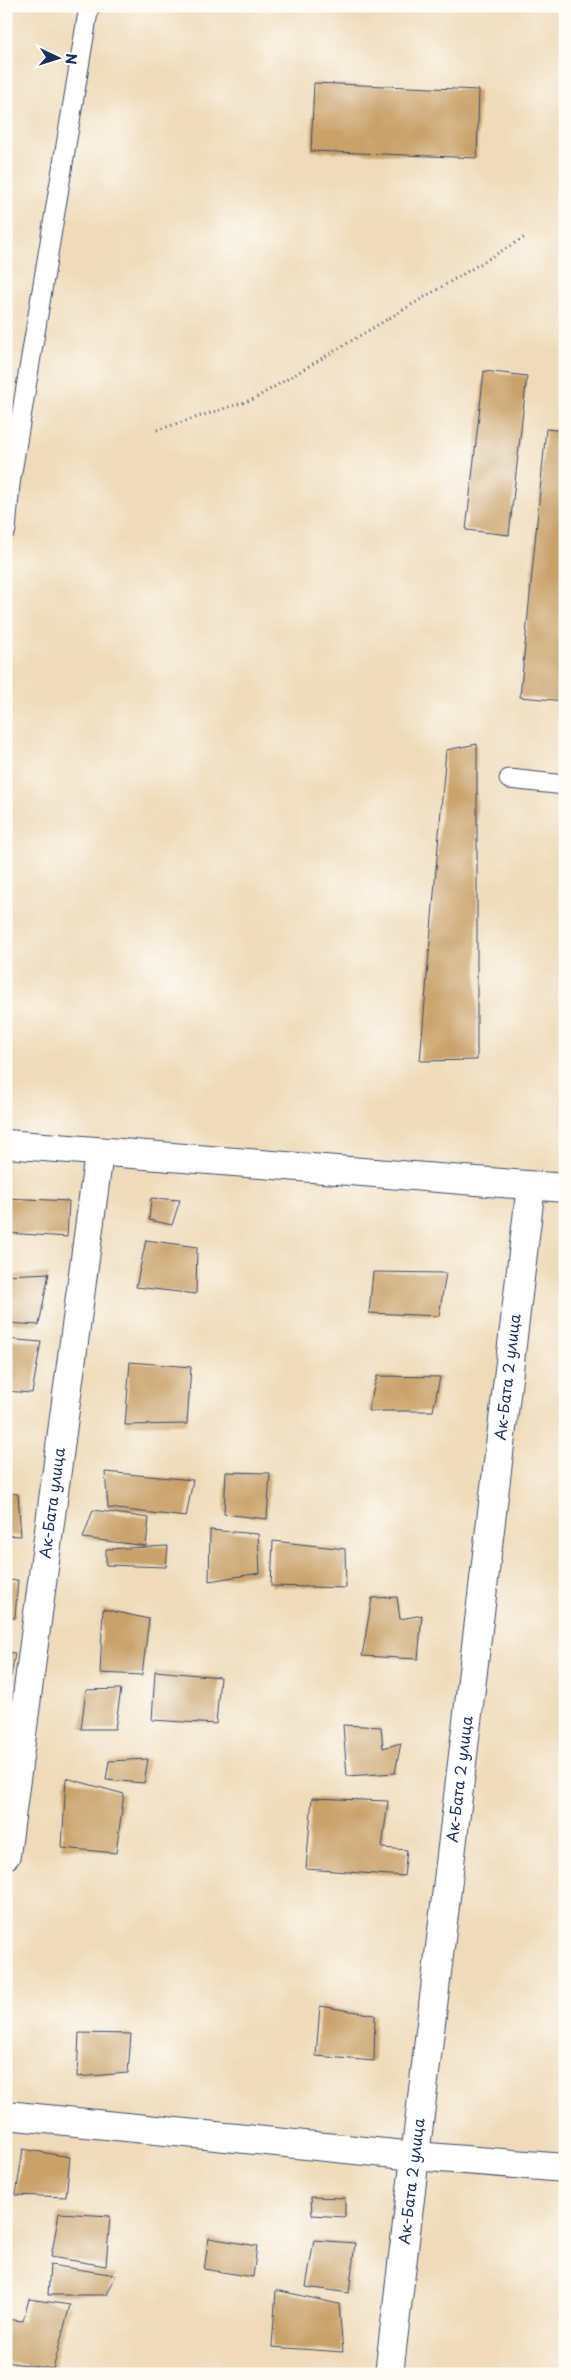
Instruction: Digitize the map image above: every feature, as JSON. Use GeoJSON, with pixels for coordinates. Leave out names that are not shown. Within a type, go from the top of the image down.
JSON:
{"type":"FeatureCollection","features":[{"type":"Feature","properties":{"kind":"street"},"geometry":{"type":"LineString","coordinates":[[6,1144],[99,1153],[565,1188]]}},
{"type":"Feature","properties":{"kind":"street","name":"Ак-Бата улица"},"geometry":{"type":"LineString","coordinates":[[6,1855],[99,1153]]}},
{"type":"Feature","properties":{"kind":"street","name":"Ак-Бата 2 улица"},"geometry":{"type":"LineString","coordinates":[[389,2374],[531,1186]]}},
{"type":"Feature","properties":{"kind":"street"},"geometry":{"type":"LineString","coordinates":[[6,2115],[415,2156],[565,2168]]}},
{"type":"Feature","properties":{"kind":"lane"},"geometry":{"type":"LineString","coordinates":[[6,530],[8,484],[89,6]]}},
{"type":"Feature","properties":{"kind":"lane"},"geometry":{"type":"LineString","coordinates":[[510,779],[565,785]]}},
{"type":"Feature","properties":{"kind":"path"},"geometry":{"type":"LineString","coordinates":[[157,430],[254,399],[525,237]]}},
{"type":"Feature","properties":{"kind":"building"},"geometry":{"type":"Polygon","coordinates":[[[314,83],[479,90],[477,158],[311,151],[314,83]]]}},
{"type":"Feature","properties":{"kind":"building"},"geometry":{"type":"Polygon","coordinates":[[[484,371],[527,376],[509,535],[466,530],[484,371]]]}},
{"type":"Feature","properties":{"kind":"building"},"geometry":{"type":"Polygon","coordinates":[[[546,429],[565,431],[565,701],[520,697],[546,429]]]}},
{"type":"Feature","properties":{"kind":"building"},"geometry":{"type":"Polygon","coordinates":[[[477,744],[477,1060],[420,1061],[446,750],[477,744]]]}},
{"type":"Feature","properties":{"kind":"building"},"geometry":{"type":"Polygon","coordinates":[[[6,1198],[69,1201],[67,1237],[6,1233],[6,1198]]]}},
{"type":"Feature","properties":{"kind":"building"},"geometry":{"type":"Polygon","coordinates":[[[151,1198],[180,1200],[172,1225],[149,1220],[151,1198]]]}},
{"type":"Feature","properties":{"kind":"building"},"geometry":{"type":"Polygon","coordinates":[[[146,1240],[197,1247],[196,1294],[136,1287],[146,1240]]]}},
{"type":"Feature","properties":{"kind":"building"},"geometry":{"type":"Polygon","coordinates":[[[373,1272],[446,1273],[439,1316],[369,1313],[373,1272]]]}},
{"type":"Feature","properties":{"kind":"building"},"geometry":{"type":"Polygon","coordinates":[[[49,1273],[39,1325],[6,1323],[6,1275],[49,1273]]]}},
{"type":"Feature","properties":{"kind":"building"},"geometry":{"type":"Polygon","coordinates":[[[6,1339],[41,1342],[32,1393],[6,1391],[6,1339]]]}},
{"type":"Feature","properties":{"kind":"building"},"geometry":{"type":"Polygon","coordinates":[[[130,1362],[191,1367],[187,1424],[125,1425],[130,1362]]]}},
{"type":"Feature","properties":{"kind":"building"},"geometry":{"type":"Polygon","coordinates":[[[377,1376],[440,1377],[433,1411],[368,1411],[377,1376]]]}},
{"type":"Feature","properties":{"kind":"building"},"geometry":{"type":"Polygon","coordinates":[[[105,1472],[193,1480],[186,1517],[108,1508],[105,1472]]]}},
{"type":"Feature","properties":{"kind":"building"},"geometry":{"type":"Polygon","coordinates":[[[226,1472],[270,1473],[267,1519],[224,1514],[226,1472]]]}},
{"type":"Feature","properties":{"kind":"building"},"geometry":{"type":"Polygon","coordinates":[[[6,1493],[18,1494],[21,1536],[6,1535],[6,1493]]]}},
{"type":"Feature","properties":{"kind":"building"},"geometry":{"type":"Polygon","coordinates":[[[93,1510],[149,1518],[146,1546],[83,1538],[93,1510]]]}},
{"type":"Feature","properties":{"kind":"building"},"geometry":{"type":"Polygon","coordinates":[[[210,1530],[258,1534],[260,1573],[209,1581],[210,1530]]]}},
{"type":"Feature","properties":{"kind":"building"},"geometry":{"type":"Polygon","coordinates":[[[273,1541],[345,1549],[346,1588],[271,1586],[273,1541]]]}},
{"type":"Feature","properties":{"kind":"building"},"geometry":{"type":"Polygon","coordinates":[[[168,1546],[166,1567],[106,1565],[106,1549],[168,1546]]]}},
{"type":"Feature","properties":{"kind":"building"},"geometry":{"type":"Polygon","coordinates":[[[18,1580],[15,1618],[6,1618],[6,1581],[18,1580]]]}},
{"type":"Feature","properties":{"kind":"building"},"geometry":{"type":"Polygon","coordinates":[[[397,1597],[400,1619],[422,1615],[418,1659],[362,1656],[372,1598],[397,1597]]]}},
{"type":"Feature","properties":{"kind":"building"},"geometry":{"type":"Polygon","coordinates":[[[103,1609],[149,1619],[142,1675],[100,1673],[103,1609]]]}},
{"type":"Feature","properties":{"kind":"building"},"geometry":{"type":"Polygon","coordinates":[[[6,1652],[15,1653],[11,1677],[6,1677],[6,1652]]]}},
{"type":"Feature","properties":{"kind":"building"},"geometry":{"type":"Polygon","coordinates":[[[155,1671],[220,1677],[216,1724],[152,1720],[155,1671]]]}},
{"type":"Feature","properties":{"kind":"building"},"geometry":{"type":"Polygon","coordinates":[[[121,1689],[115,1729],[81,1729],[86,1690],[121,1689]]]}},
{"type":"Feature","properties":{"kind":"building"},"geometry":{"type":"Polygon","coordinates":[[[343,1725],[381,1727],[383,1748],[401,1743],[395,1773],[347,1776],[343,1725]]]}},
{"type":"Feature","properties":{"kind":"building"},"geometry":{"type":"Polygon","coordinates":[[[148,1759],[144,1783],[106,1780],[109,1761],[148,1759]]]}},
{"type":"Feature","properties":{"kind":"building"},"geometry":{"type":"Polygon","coordinates":[[[66,1778],[124,1794],[116,1853],[62,1848],[66,1778]]]}},
{"type":"Feature","properties":{"kind":"building"},"geometry":{"type":"Polygon","coordinates":[[[312,1798],[388,1801],[382,1848],[407,1850],[404,1876],[306,1869],[312,1798]]]}},
{"type":"Feature","properties":{"kind":"building"},"geometry":{"type":"Polygon","coordinates":[[[320,2006],[375,2015],[374,2061],[316,2056],[320,2006]]]}},
{"type":"Feature","properties":{"kind":"building"},"geometry":{"type":"Polygon","coordinates":[[[79,2033],[131,2034],[128,2073],[77,2077],[79,2033]]]}},
{"type":"Feature","properties":{"kind":"building"},"geometry":{"type":"Polygon","coordinates":[[[23,2149],[70,2157],[66,2197],[16,2195],[23,2149]]]}},
{"type":"Feature","properties":{"kind":"building"},"geometry":{"type":"Polygon","coordinates":[[[311,2197],[345,2198],[345,2217],[312,2215],[311,2197]]]}},
{"type":"Feature","properties":{"kind":"building"},"geometry":{"type":"Polygon","coordinates":[[[59,2213],[110,2216],[106,2266],[51,2257],[59,2213]]]}},
{"type":"Feature","properties":{"kind":"building"},"geometry":{"type":"Polygon","coordinates":[[[209,2238],[257,2246],[253,2277],[204,2269],[209,2238]]]}},
{"type":"Feature","properties":{"kind":"building"},"geometry":{"type":"Polygon","coordinates":[[[314,2240],[355,2243],[349,2293],[306,2287],[314,2240]]]}},
{"type":"Feature","properties":{"kind":"building"},"geometry":{"type":"Polygon","coordinates":[[[50,2265],[116,2275],[107,2295],[48,2295],[50,2265]]]}},
{"type":"Feature","properties":{"kind":"building"},"geometry":{"type":"Polygon","coordinates":[[[276,2290],[339,2304],[343,2352],[272,2347],[276,2290]]]}},
{"type":"Feature","properties":{"kind":"building"},"geometry":{"type":"Polygon","coordinates":[[[29,2299],[70,2305],[53,2369],[6,2362],[6,2319],[23,2321],[29,2299]]]}},
{"type":"Feature","properties":{"kind":"building"},"geometry":{"type":"Polygon","coordinates":[[[6,2370],[21,2373],[21,2374],[6,2374],[6,2370]]]}}]}
